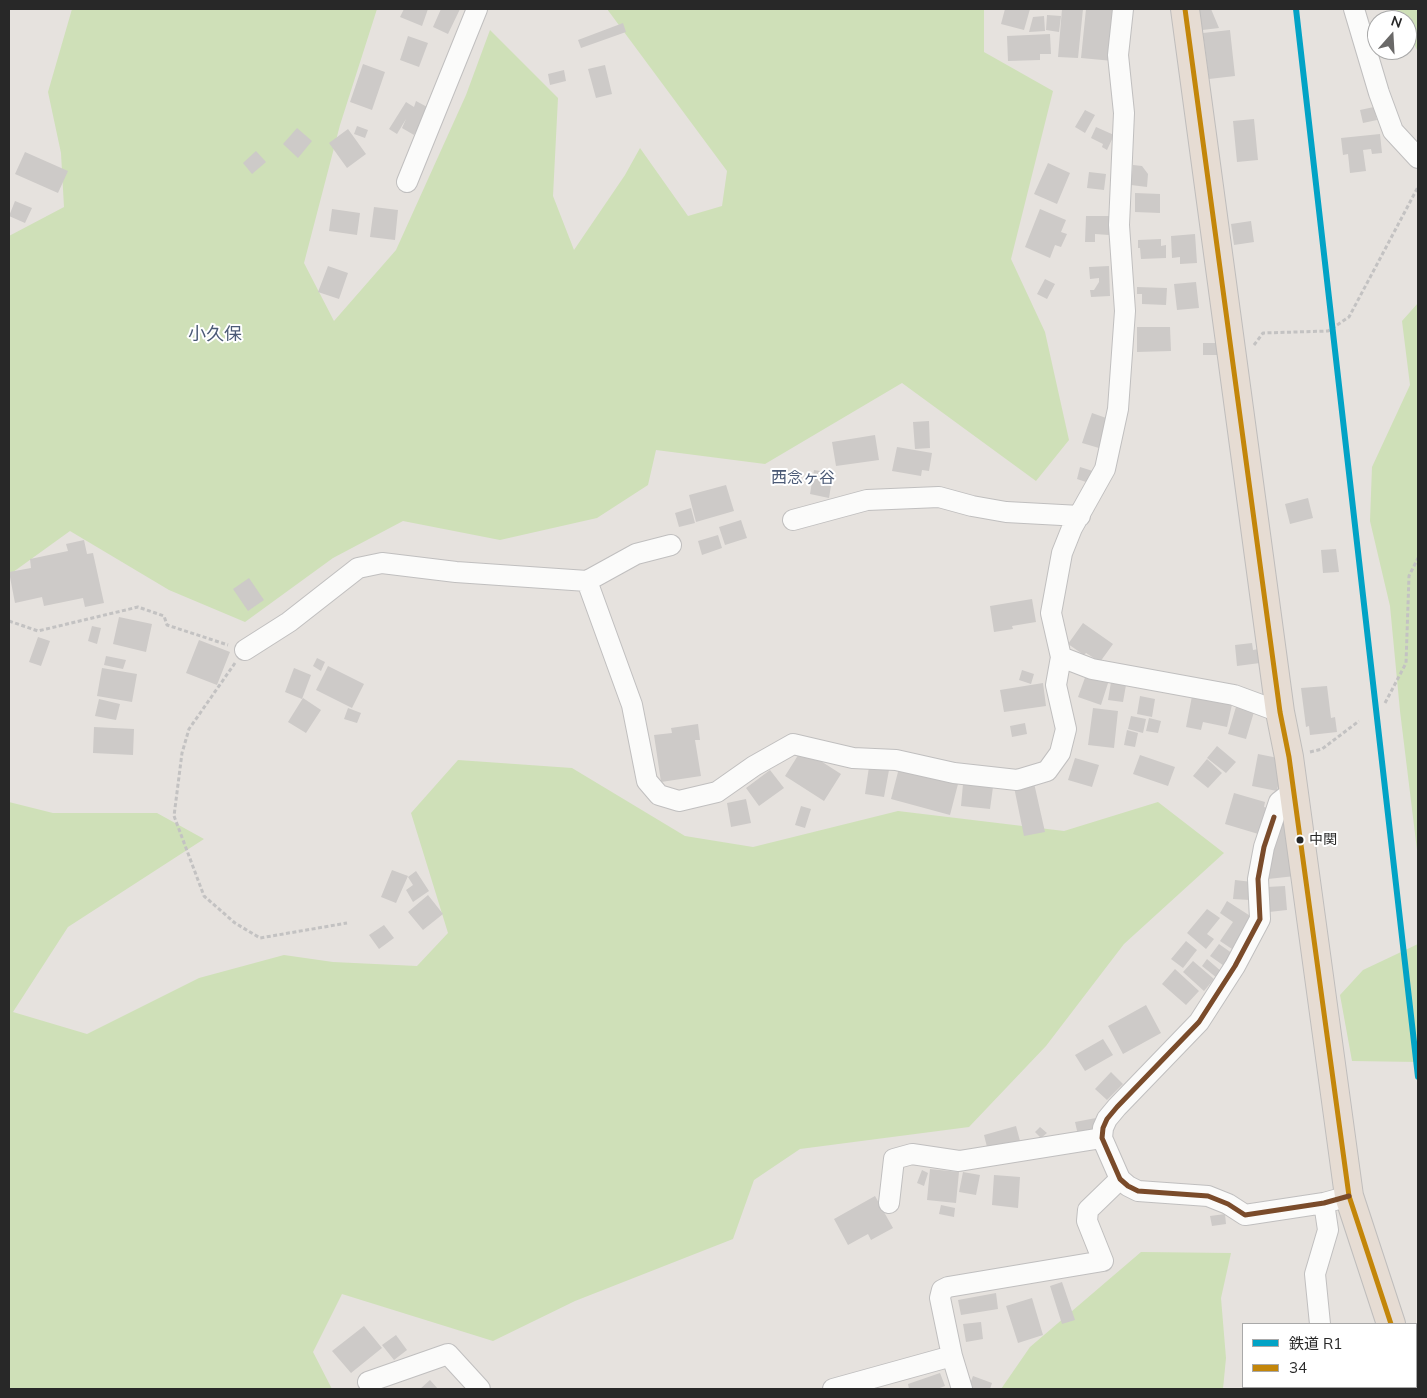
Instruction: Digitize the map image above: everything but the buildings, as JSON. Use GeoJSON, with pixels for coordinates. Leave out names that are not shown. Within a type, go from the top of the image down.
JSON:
{"type":"FeatureCollection","features":[{"type":"Feature","properties":{"kind":"highway"},"geometry":{"type":"LineString","coordinates":[[1186,9],[1280,712],[1289,756],[1336,1200],[1391,1323]]}},
{"type":"Feature","properties":{"kind":"street"},"geometry":{"type":"LineString","coordinates":[[407,182],[477,9]]}},
{"type":"Feature","properties":{"kind":"street"},"geometry":{"type":"LineString","coordinates":[[587,581],[632,705],[647,780],[659,795],[679,801],[717,792],[754,766],[793,744],[853,758],[896,760],[954,773],[1017,780],[1047,771],[1060,753],[1066,729],[1056,685],[1061,657],[1051,613],[1062,553],[1072,528],[1105,469],[1118,409],[1125,311],[1120,225],[1124,113],[1118,54],[1123,9]]}},
{"type":"Feature","properties":{"kind":"street"},"geometry":{"type":"LineString","coordinates":[[1354,9],[1379,93],[1394,131],[1418,158]]}},
{"type":"Feature","properties":{"kind":"street"},"geometry":{"type":"LineString","coordinates":[[793,520],[867,500],[939,497],[972,506],[1006,512],[1080,516]]}},
{"type":"Feature","properties":{"kind":"street"},"geometry":{"type":"LineString","coordinates":[[245,650],[289,622],[358,568],[382,563],[456,572],[587,581],[636,554],[671,545]]}},
{"type":"Feature","properties":{"kind":"street"},"geometry":{"type":"LineString","coordinates":[[1061,657],[1092,669],[1234,695],[1280,712]]}},
{"type":"Feature","properties":{"kind":"street"},"geometry":{"type":"LineString","coordinates":[[1292,791],[1278,802],[1264,847],[1258,879],[1260,919],[1235,966],[1199,1022],[1116,1107],[1102,1128],[1102,1138],[1120,1179],[1128,1186],[1138,1190],[1208,1196],[1228,1204],[1244,1215],[1336,1200],[1316,1274],[1320,1323]]}},
{"type":"Feature","properties":{"kind":"street"},"geometry":{"type":"LineString","coordinates":[[889,1203],[894,1159],[912,1154],[958,1161],[1102,1138]]}},
{"type":"Feature","properties":{"kind":"street"},"geometry":{"type":"LineString","coordinates":[[962,1389],[952,1356],[940,1298],[942,1290],[948,1287],[1104,1261],[1087,1221],[1088,1210],[1120,1179]]}},
{"type":"Feature","properties":{"kind":"street"},"geometry":{"type":"LineString","coordinates":[[368,1382],[448,1354],[480,1389]]}},
{"type":"Feature","properties":{"kind":"street"},"geometry":{"type":"LineString","coordinates":[[833,1389],[952,1356]]}},
{"type":"Feature","properties":{"kind":"path"},"geometry":{"type":"LineString","coordinates":[[1235,370],[1262,333],[1328,331],[1349,316],[1418,187]]}},
{"type":"Feature","properties":{"kind":"path"},"geometry":{"type":"LineString","coordinates":[[1385,704],[1406,663],[1409,576],[1418,558]]}},
{"type":"Feature","properties":{"kind":"path"},"geometry":{"type":"LineString","coordinates":[[9,621],[38,631],[138,607],[164,616],[167,625],[245,650],[189,729],[182,753],[174,816],[188,855],[204,896],[235,923],[260,938],[347,923]]}},
{"type":"Feature","properties":{"kind":"path"},"geometry":{"type":"LineString","coordinates":[[1289,756],[1322,749],[1359,721]]}},
{"type":"Feature","properties":{"kind":"green space"},"geometry":{"type":"Polygon","coordinates":[[[72,9],[377,9],[340,125],[304,263],[334,321],[396,250],[466,95],[490,30],[558,98],[553,196],[574,250],[625,175],[640,148],[688,216],[722,206],[727,171],[607,9],[984,9],[984,52],[1053,91],[1011,259],[1045,332],[1069,440],[1036,481],[902,383],[765,464],[656,450],[648,485],[597,518],[500,540],[403,521],[333,558],[245,622],[169,590],[70,531],[9,575],[9,236],[64,207],[61,153],[48,92],[72,9]]]}},
{"type":"Feature","properties":{"kind":"green space"},"geometry":{"type":"Polygon","coordinates":[[[1418,9],[1418,52],[1417,10],[1397,10],[1418,9]]]}},
{"type":"Feature","properties":{"kind":"green space"},"geometry":{"type":"Polygon","coordinates":[[[1418,303],[1418,858],[1400,711],[1390,606],[1370,521],[1372,467],[1410,385],[1402,321],[1418,303]]]}},
{"type":"Feature","properties":{"kind":"green space"},"geometry":{"type":"Polygon","coordinates":[[[458,760],[572,768],[685,836],[753,847],[898,811],[1064,831],[1158,802],[1224,853],[1124,944],[1046,1046],[969,1127],[800,1149],[754,1180],[733,1239],[575,1301],[493,1341],[342,1294],[313,1352],[332,1389],[9,1389],[9,802],[53,813],[157,813],[204,839],[68,927],[13,1012],[87,1034],[199,978],[284,955],[333,962],[417,966],[448,933],[411,813],[458,760]]]}},
{"type":"Feature","properties":{"kind":"green space"},"geometry":{"type":"Polygon","coordinates":[[[1418,944],[1418,1062],[1352,1061],[1340,995],[1363,970],[1418,944]]]}},
{"type":"Feature","properties":{"kind":"green space"},"geometry":{"type":"Polygon","coordinates":[[[1141,1252],[1231,1253],[1221,1298],[1226,1358],[1223,1389],[1001,1389],[1030,1347],[1141,1252]]]}},
{"type":"Feature","properties":{"kind":"rail line","name":"R1"},"geometry":{"type":"LineString","coordinates":[[1296,9],[1418,1077]]}},
{"type":"Feature","properties":{"kind":"transit line","name":"34"},"geometry":{"type":"LineString","coordinates":[[1185,9],[1280,712],[1289,757],[1349,1196],[1391,1323]]}},
{"type":"Feature","properties":{"kind":"transit line"},"geometry":{"type":"LineString","coordinates":[[1274,817],[1264,847],[1258,879],[1260,919],[1235,966],[1199,1022],[1107,1119],[1103,1128],[1102,1138],[1120,1179],[1138,1191],[1208,1196],[1228,1204],[1245,1215],[1324,1203],[1349,1196]]}},
{"type":"Feature","properties":{"kind":"place","name":"中関"},"geometry":{"type":"Point","coordinates":[1300,840]}},
{"type":"Feature","properties":{"kind":"district","name":"小久保"},"geometry":{"type":"Point","coordinates":[215,335]}},
{"type":"Feature","properties":{"kind":"district","name":"西念ヶ谷"},"geometry":{"type":"Point","coordinates":[803,478]}}]}
